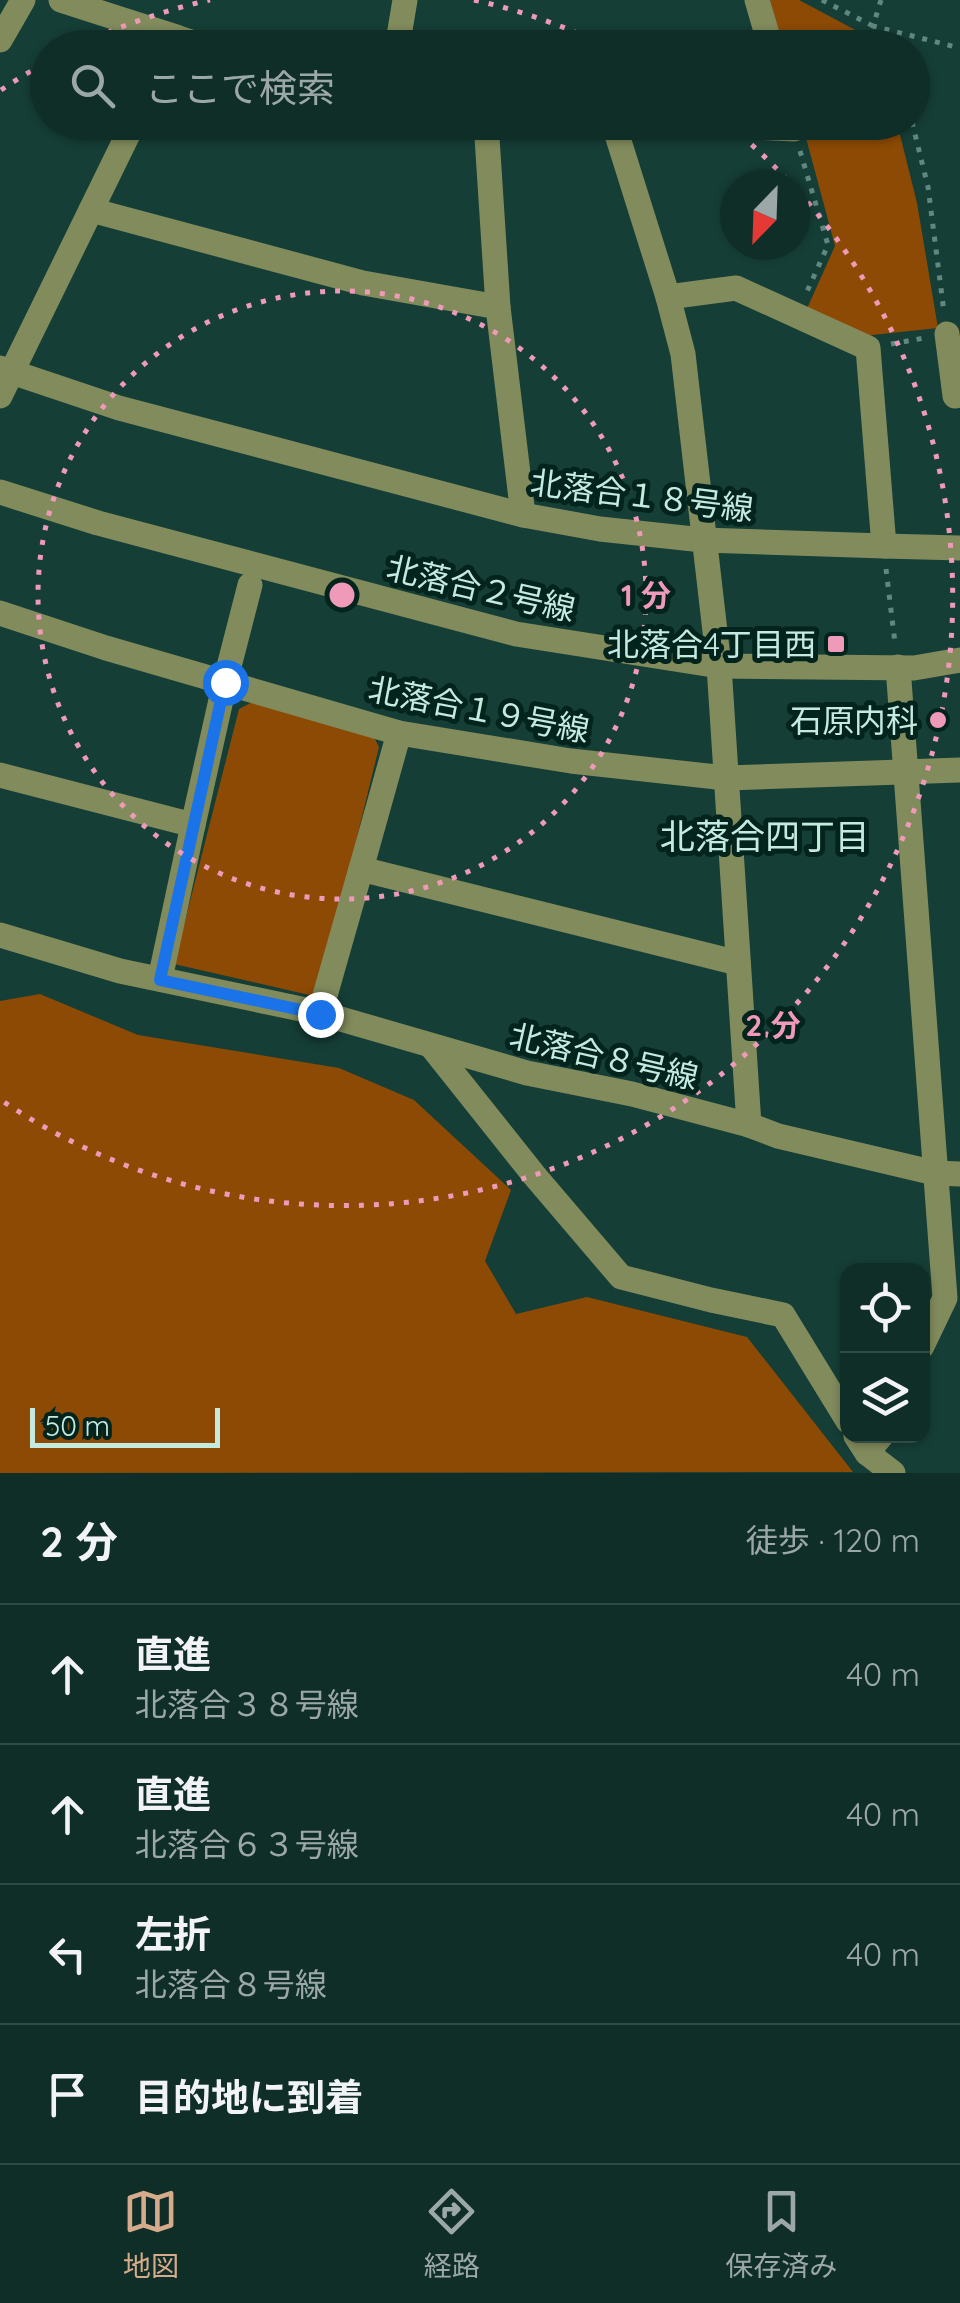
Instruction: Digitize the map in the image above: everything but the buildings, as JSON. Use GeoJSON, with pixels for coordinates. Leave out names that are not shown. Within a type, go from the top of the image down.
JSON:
{"type":"FeatureCollection","features":[{"type":"Feature","properties":{"kind":"street"},"geometry":{"type":"LineString","coordinates":[[0,40],[23,0]]}},
{"type":"Feature","properties":{"kind":"street"},"geometry":{"type":"LineString","coordinates":[[61,0],[141,30]]}},
{"type":"Feature","properties":{"kind":"street"},"geometry":{"type":"LineString","coordinates":[[401,30],[406,0]]}},
{"type":"Feature","properties":{"kind":"street"},"geometry":{"type":"LineString","coordinates":[[757,0],[766,30]]}},
{"type":"Feature","properties":{"kind":"street"},"geometry":{"type":"LineString","coordinates":[[0,396],[6,370],[125,140]]}},
{"type":"Feature","properties":{"kind":"street"},"geometry":{"type":"LineString","coordinates":[[487,140],[498,307],[523,515]]}},
{"type":"Feature","properties":{"kind":"street","name":"北落合８号線"},"geometry":{"type":"LineString","coordinates":[[0,936],[160,980],[320,1014],[527,1073],[750,1124],[719,666],[683,354],[618,140]]}},
{"type":"Feature","properties":{"kind":"street"},"geometry":{"type":"LineString","coordinates":[[91,210],[363,283],[498,307]]}},
{"type":"Feature","properties":{"kind":"street"},"geometry":{"type":"LineString","coordinates":[[668,297],[736,288],[868,348],[884,546]]}},
{"type":"Feature","properties":{"kind":"street"},"geometry":{"type":"LineString","coordinates":[[947,334],[955,396],[960,395]]}},
{"type":"Feature","properties":{"kind":"street","name":"北落合１８号線"},"geometry":{"type":"LineString","coordinates":[[6,370],[119,408],[523,515],[600,529],[704,540],[960,548]]}},
{"type":"Feature","properties":{"kind":"street","name":"北落合２号線"},"geometry":{"type":"LineString","coordinates":[[0,492],[98,524],[516,634],[719,666],[914,668],[960,660]]}},
{"type":"Feature","properties":{"kind":"street"},"geometry":{"type":"LineString","coordinates":[[160,980],[250,585]]}},
{"type":"Feature","properties":{"kind":"street","name":"北落合１９号線"},"geometry":{"type":"LineString","coordinates":[[0,613],[399,733],[571,761],[726,778],[960,770]]}},
{"type":"Feature","properties":{"kind":"street"},"geometry":{"type":"LineString","coordinates":[[898,668],[904,774],[947,1174],[945,1298],[930,1329]]}},
{"type":"Feature","properties":{"kind":"street"},"geometry":{"type":"LineString","coordinates":[[320,1014],[399,733]]}},
{"type":"Feature","properties":{"kind":"street"},"geometry":{"type":"LineString","coordinates":[[0,775],[193,825]]}},
{"type":"Feature","properties":{"kind":"street"},"geometry":{"type":"LineString","coordinates":[[361,869],[738,962]]}},
{"type":"Feature","properties":{"kind":"street"},"geometry":{"type":"LineString","coordinates":[[432,1047],[621,1277],[783,1315],[840,1408]]}},
{"type":"Feature","properties":{"kind":"street"},"geometry":{"type":"LineString","coordinates":[[750,1124],[778,1136],[947,1174]]}},
{"type":"Feature","properties":{"kind":"street"},"geometry":{"type":"LineString","coordinates":[[870,1443],[893,1473]]}},
{"type":"Feature","properties":{"kind":"path"},"geometry":{"type":"LineString","coordinates":[[822,0],[889,30]]}},
{"type":"Feature","properties":{"kind":"path"},"geometry":{"type":"LineString","coordinates":[[873,26],[880,0]]}},
{"type":"Feature","properties":{"kind":"path"},"geometry":{"type":"LineString","coordinates":[[873,26],[876,30]]}},
{"type":"Feature","properties":{"kind":"path"},"geometry":{"type":"LineString","coordinates":[[930,40],[960,48]]}},
{"type":"Feature","properties":{"kind":"path"},"geometry":{"type":"LineString","coordinates":[[795,316],[828,245],[797,140]]}},
{"type":"Feature","properties":{"kind":"path"},"geometry":{"type":"LineString","coordinates":[[868,348],[947,334],[928,187],[916,140]]}},
{"type":"Feature","properties":{"kind":"path"},"geometry":{"type":"LineString","coordinates":[[884,546],[898,668]]}},
{"type":"Feature","properties":{"kind":"shaded area"},"geometry":{"type":"Polygon","coordinates":[[[770,0],[799,0],[855,30],[778,30],[770,0]]]}},
{"type":"Feature","properties":{"kind":"shaded area"},"geometry":{"type":"Polygon","coordinates":[[[807,140],[901,140],[917,203],[938,328],[863,336],[805,313],[835,246],[807,140]]]}},
{"type":"Feature","properties":{"kind":"shaded area"},"geometry":{"type":"Polygon","coordinates":[[[258,699],[372,733],[379,747],[318,997],[174,964],[239,709],[258,699]]]}},
{"type":"Feature","properties":{"kind":"shaded area"},"geometry":{"type":"Polygon","coordinates":[[[40,994],[138,1035],[339,1068],[414,1100],[511,1190],[485,1261],[516,1314],[587,1297],[747,1337],[853,1472],[0,1473],[0,1001],[40,994]]]}},
{"type":"Feature","properties":{"kind":"place","name":"北落合4丁目西"},"geometry":{"type":"Point","coordinates":[836,644]}},
{"type":"Feature","properties":{"kind":"place","name":"石原内科"},"geometry":{"type":"Point","coordinates":[938,720]}},
{"type":"Feature","properties":{"kind":"district","name":"北落合四丁目"},"geometry":{"type":"Point","coordinates":[765,836]}},
{"type":"Feature","properties":{"kind":"route"},"geometry":{"type":"LineString","coordinates":[[225,682],[160,980],[320,1014]]}}]}
